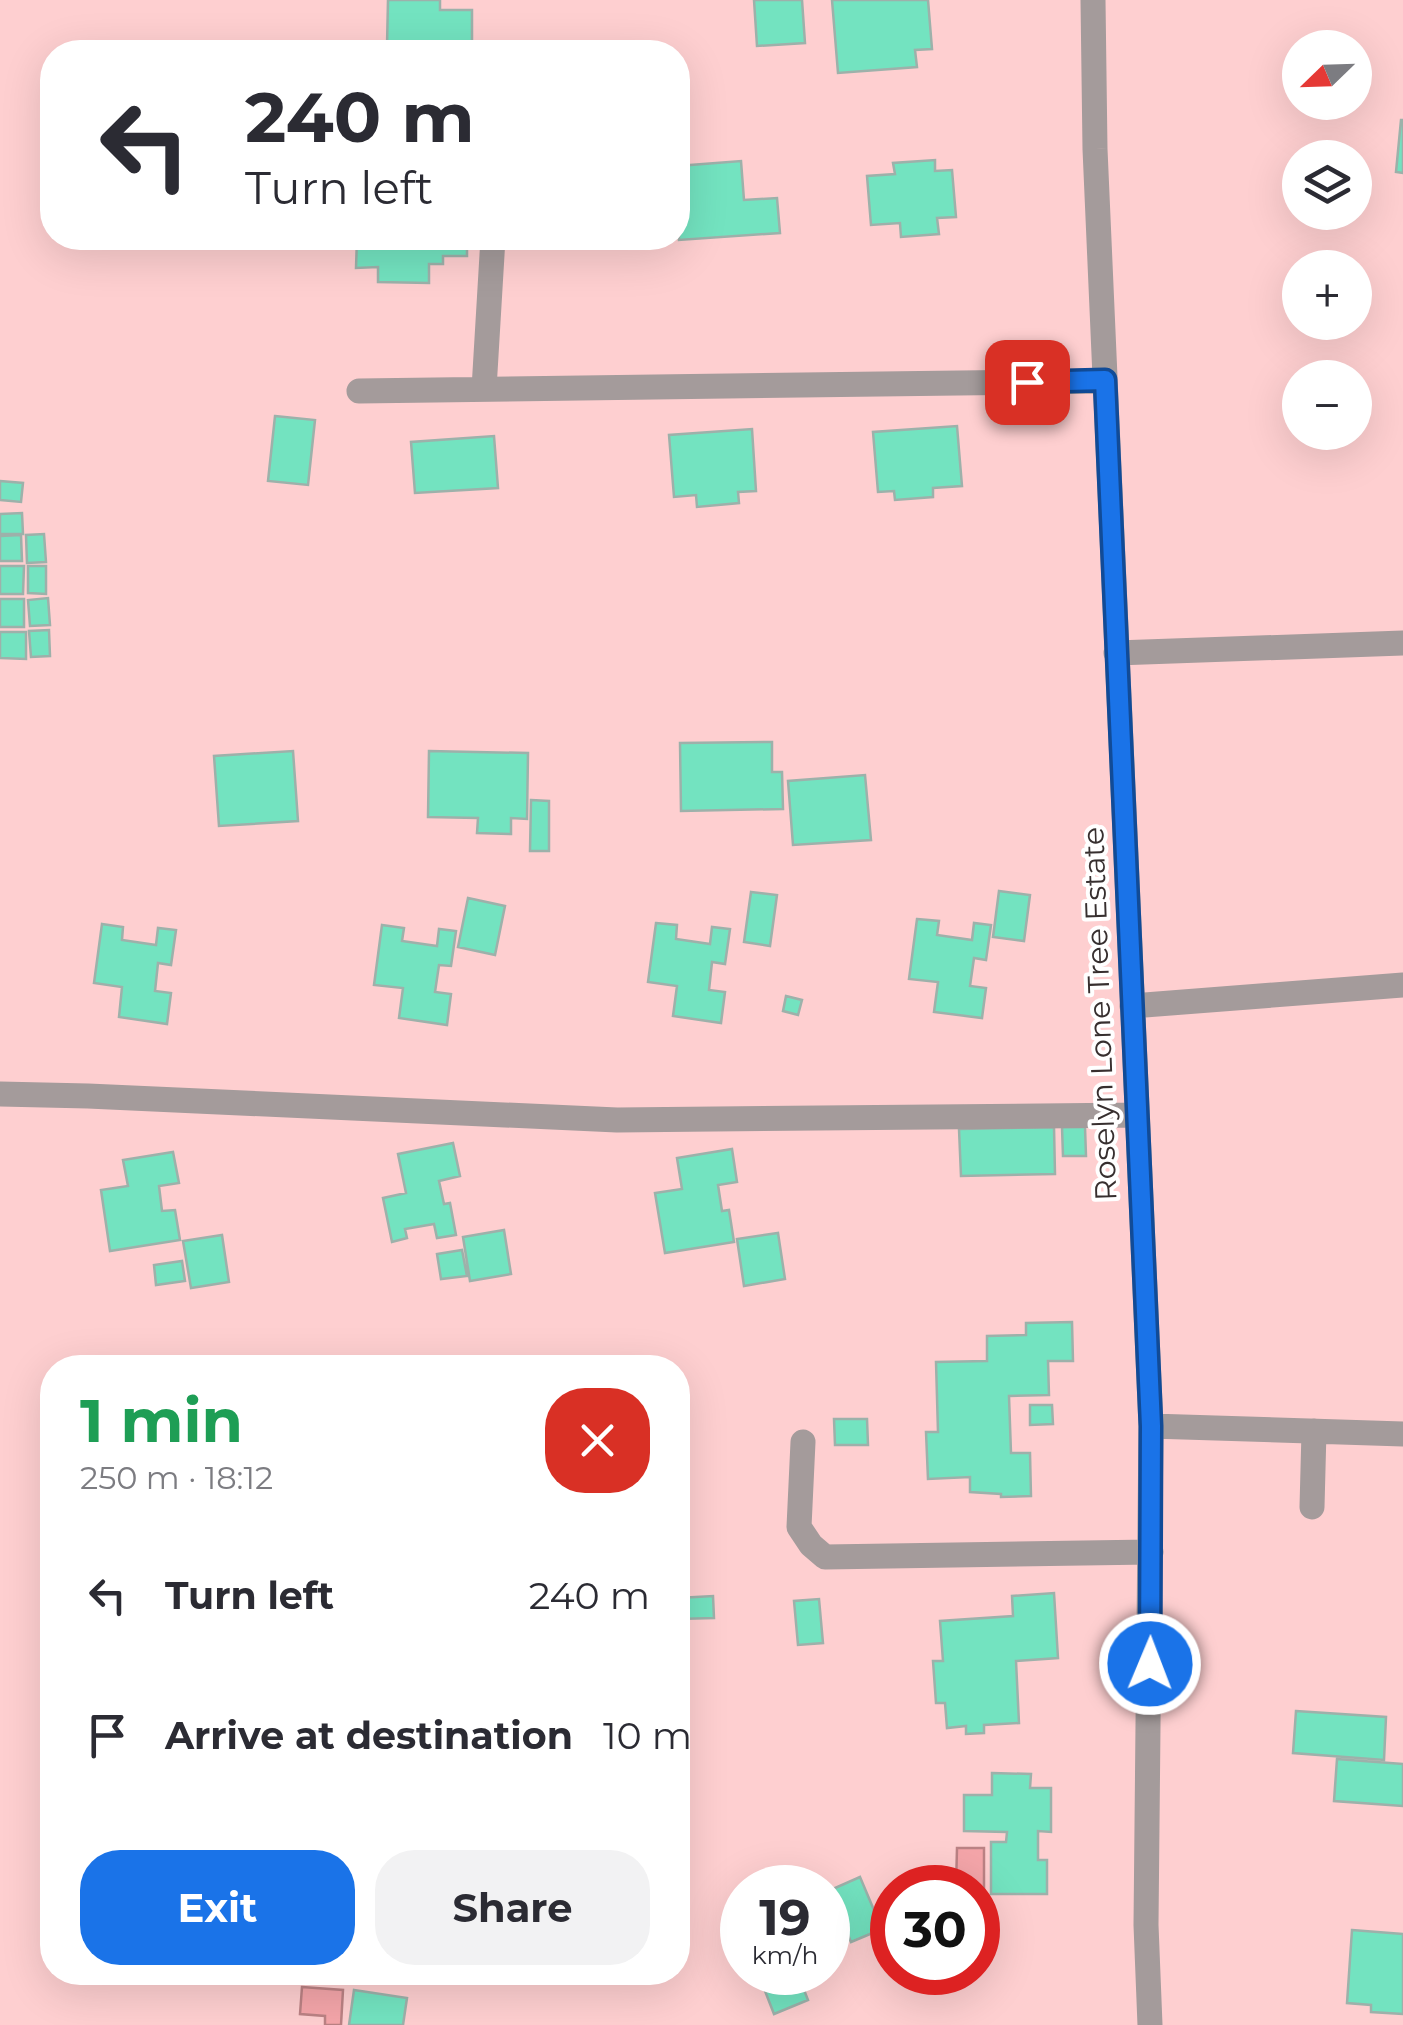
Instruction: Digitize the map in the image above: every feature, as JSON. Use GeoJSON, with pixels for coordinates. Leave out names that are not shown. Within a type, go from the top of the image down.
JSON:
{"type":"FeatureCollection","features":[{"type":"Feature","properties":{"kind":"street","name":"Roselyn Lone Tree Estate"},"geometry":{"type":"LineString","coordinates":[[1093,0],[1095,149],[1151,1426],[1146,1924],[1150,2025]]}},
{"type":"Feature","properties":{"kind":"street"},"geometry":{"type":"LineString","coordinates":[[484,389],[492,250]]}},
{"type":"Feature","properties":{"kind":"street"},"geometry":{"type":"LineString","coordinates":[[359,391],[1105,380]]}},
{"type":"Feature","properties":{"kind":"street"},"geometry":{"type":"LineString","coordinates":[[1116,652],[1403,643]]}},
{"type":"Feature","properties":{"kind":"street"},"geometry":{"type":"LineString","coordinates":[[1132,1006],[1402,986]]}},
{"type":"Feature","properties":{"kind":"street"},"geometry":{"type":"LineString","coordinates":[[0,1094],[617,1120],[1136,1115]]}},
{"type":"Feature","properties":{"kind":"street"},"geometry":{"type":"LineString","coordinates":[[1151,1426],[1403,1434]]}},
{"type":"Feature","properties":{"kind":"street"},"geometry":{"type":"LineString","coordinates":[[1312,1507],[1314,1431]]}},
{"type":"Feature","properties":{"kind":"street"},"geometry":{"type":"LineString","coordinates":[[802,1442],[798,1527],[825,1557],[1151,1552]]}},
{"type":"Feature","properties":{"kind":"shaded area"},"geometry":{"type":"Polygon","coordinates":[[[0,0],[1403,0],[1403,2025],[0,2025],[0,0]]]}},
{"type":"Feature","properties":{"kind":"shaded area"},"geometry":{"type":"Polygon","coordinates":[[[957,1848],[984,1848],[984,1865],[957,1865],[957,1848]]]}},
{"type":"Feature","properties":{"kind":"shaded area"},"geometry":{"type":"Polygon","coordinates":[[[302,1987],[343,1990],[341,2025],[325,2025],[325,2016],[300,2014],[302,1987]]]}},
{"type":"Feature","properties":{"kind":"building"},"geometry":{"type":"Polygon","coordinates":[[[388,0],[440,0],[440,10],[472,10],[472,40],[387,40],[388,0]]]}},
{"type":"Feature","properties":{"kind":"building"},"geometry":{"type":"Polygon","coordinates":[[[754,0],[802,0],[805,43],[757,46],[754,0]]]}},
{"type":"Feature","properties":{"kind":"building"},"geometry":{"type":"Polygon","coordinates":[[[832,0],[928,0],[932,49],[915,50],[917,67],[838,73],[832,0]]]}},
{"type":"Feature","properties":{"kind":"building"},"geometry":{"type":"Polygon","coordinates":[[[1403,120],[1403,173],[1396,172],[1403,120]]]}},
{"type":"Feature","properties":{"kind":"building"},"geometry":{"type":"Polygon","coordinates":[[[935,160],[935,171],[952,170],[956,217],[937,218],[939,234],[901,237],[900,223],[871,225],[867,176],[895,174],[893,163],[935,160]]]}},
{"type":"Feature","properties":{"kind":"building"},"geometry":{"type":"Polygon","coordinates":[[[741,161],[744,200],[777,198],[780,233],[690,239],[690,165],[741,161]]]}},
{"type":"Feature","properties":{"kind":"building"},"geometry":{"type":"Polygon","coordinates":[[[357,250],[467,250],[467,256],[443,256],[443,264],[429,264],[429,283],[378,282],[378,267],[356,268],[357,250]]]}},
{"type":"Feature","properties":{"kind":"building"},"geometry":{"type":"Polygon","coordinates":[[[275,416],[315,420],[308,485],[268,481],[275,416]]]}},
{"type":"Feature","properties":{"kind":"building"},"geometry":{"type":"Polygon","coordinates":[[[957,426],[962,486],[933,488],[933,497],[895,500],[894,491],[878,492],[873,432],[957,426]]]}},
{"type":"Feature","properties":{"kind":"building"},"geometry":{"type":"Polygon","coordinates":[[[752,429],[756,491],[738,492],[739,503],[697,507],[696,495],[674,497],[669,435],[752,429]]]}},
{"type":"Feature","properties":{"kind":"building"},"geometry":{"type":"Polygon","coordinates":[[[494,436],[498,488],[415,493],[411,442],[494,436]]]}},
{"type":"Feature","properties":{"kind":"building"},"geometry":{"type":"Polygon","coordinates":[[[0,481],[23,483],[21,502],[0,500],[0,481]]]}},
{"type":"Feature","properties":{"kind":"building"},"geometry":{"type":"Polygon","coordinates":[[[22,513],[23,534],[0,534],[0,514],[22,513]]]}},
{"type":"Feature","properties":{"kind":"building"},"geometry":{"type":"Polygon","coordinates":[[[44,534],[46,562],[27,563],[26,535],[44,534]]]}},
{"type":"Feature","properties":{"kind":"building"},"geometry":{"type":"Polygon","coordinates":[[[21,535],[22,561],[0,561],[0,536],[21,535]]]}},
{"type":"Feature","properties":{"kind":"building"},"geometry":{"type":"Polygon","coordinates":[[[0,566],[24,566],[23,594],[0,594],[0,566]]]}},
{"type":"Feature","properties":{"kind":"building"},"geometry":{"type":"Polygon","coordinates":[[[28,566],[46,566],[46,594],[28,593],[28,566]]]}},
{"type":"Feature","properties":{"kind":"building"},"geometry":{"type":"Polygon","coordinates":[[[48,598],[50,625],[30,626],[28,600],[48,598]]]}},
{"type":"Feature","properties":{"kind":"building"},"geometry":{"type":"Polygon","coordinates":[[[0,599],[24,599],[24,627],[0,627],[0,599]]]}},
{"type":"Feature","properties":{"kind":"building"},"geometry":{"type":"Polygon","coordinates":[[[49,630],[50,656],[31,657],[29,631],[49,630]]]}},
{"type":"Feature","properties":{"kind":"building"},"geometry":{"type":"Polygon","coordinates":[[[0,632],[26,632],[26,659],[0,658],[0,632]]]}},
{"type":"Feature","properties":{"kind":"building"},"geometry":{"type":"Polygon","coordinates":[[[772,742],[772,772],[782,772],[783,809],[681,811],[680,743],[772,742]]]}},
{"type":"Feature","properties":{"kind":"building"},"geometry":{"type":"Polygon","coordinates":[[[293,751],[298,821],[219,826],[214,756],[293,751]]]}},
{"type":"Feature","properties":{"kind":"building"},"geometry":{"type":"Polygon","coordinates":[[[429,751],[528,753],[527,819],[511,818],[511,834],[477,833],[478,818],[428,817],[429,751]]]}},
{"type":"Feature","properties":{"kind":"building"},"geometry":{"type":"Polygon","coordinates":[[[865,775],[871,840],[793,845],[788,781],[865,775]]]}},
{"type":"Feature","properties":{"kind":"building"},"geometry":{"type":"Polygon","coordinates":[[[531,800],[549,801],[549,851],[530,851],[531,800]]]}},
{"type":"Feature","properties":{"kind":"building"},"geometry":{"type":"Polygon","coordinates":[[[999,891],[1030,895],[1024,941],[993,937],[999,891]]]}},
{"type":"Feature","properties":{"kind":"building"},"geometry":{"type":"Polygon","coordinates":[[[751,892],[777,895],[770,946],[744,942],[751,892]]]}},
{"type":"Feature","properties":{"kind":"building"},"geometry":{"type":"Polygon","coordinates":[[[468,898],[505,906],[495,955],[458,947],[468,898]]]}},
{"type":"Feature","properties":{"kind":"building"},"geometry":{"type":"Polygon","coordinates":[[[917,919],[939,921],[937,935],[972,940],[974,923],[991,925],[986,960],[974,958],[970,986],[986,988],[982,1018],[934,1012],[938,982],[909,979],[917,919]]]}},
{"type":"Feature","properties":{"kind":"building"},"geometry":{"type":"Polygon","coordinates":[[[656,923],[677,925],[676,939],[710,944],[712,927],[730,929],[725,964],[712,962],[709,990],[725,992],[721,1023],[673,1016],[677,986],[648,982],[656,923]]]}},
{"type":"Feature","properties":{"kind":"building"},"geometry":{"type":"Polygon","coordinates":[[[102,924],[123,927],[122,940],[156,945],[158,928],[176,930],[171,965],[158,963],[155,991],[171,993],[167,1024],[119,1017],[122,987],[94,983],[102,924]]]}},
{"type":"Feature","properties":{"kind":"building"},"geometry":{"type":"Polygon","coordinates":[[[382,925],[404,928],[402,941],[437,946],[439,929],[456,931],[451,966],[439,965],[435,992],[451,994],[447,1025],[399,1018],[403,988],[374,985],[382,925]]]}},
{"type":"Feature","properties":{"kind":"building"},"geometry":{"type":"Polygon","coordinates":[[[786,996],[802,1000],[798,1015],[783,1011],[786,996]]]}},
{"type":"Feature","properties":{"kind":"building"},"geometry":{"type":"Polygon","coordinates":[[[1054,1127],[1055,1174],[961,1176],[959,1129],[1054,1127]]]}},
{"type":"Feature","properties":{"kind":"building"},"geometry":{"type":"Polygon","coordinates":[[[1062,1127],[1085,1127],[1086,1156],[1063,1156],[1062,1127]]]}},
{"type":"Feature","properties":{"kind":"building"},"geometry":{"type":"Polygon","coordinates":[[[453,1143],[460,1176],[439,1181],[444,1204],[450,1203],[456,1235],[437,1238],[434,1224],[405,1229],[407,1238],[392,1242],[383,1198],[406,1193],[398,1154],[453,1143]]]}},
{"type":"Feature","properties":{"kind":"building"},"geometry":{"type":"Polygon","coordinates":[[[732,1149],[737,1182],[718,1185],[722,1211],[729,1210],[734,1242],[665,1253],[655,1193],[682,1189],[677,1158],[732,1149]]]}},
{"type":"Feature","properties":{"kind":"building"},"geometry":{"type":"Polygon","coordinates":[[[173,1152],[179,1183],[159,1186],[162,1211],[175,1210],[180,1240],[110,1251],[101,1190],[128,1186],[123,1160],[173,1152]]]}},
{"type":"Feature","properties":{"kind":"building"},"geometry":{"type":"Polygon","coordinates":[[[504,1230],[511,1274],[470,1281],[463,1237],[504,1230]]]}},
{"type":"Feature","properties":{"kind":"building"},"geometry":{"type":"Polygon","coordinates":[[[778,1233],[785,1279],[744,1286],[737,1239],[778,1233]]]}},
{"type":"Feature","properties":{"kind":"building"},"geometry":{"type":"Polygon","coordinates":[[[222,1235],[229,1282],[191,1288],[183,1241],[222,1235]]]}},
{"type":"Feature","properties":{"kind":"building"},"geometry":{"type":"Polygon","coordinates":[[[462,1250],[467,1276],[441,1279],[437,1254],[462,1250]]]}},
{"type":"Feature","properties":{"kind":"building"},"geometry":{"type":"Polygon","coordinates":[[[182,1261],[185,1281],[156,1285],[154,1265],[182,1261]]]}},
{"type":"Feature","properties":{"kind":"building"},"geometry":{"type":"Polygon","coordinates":[[[1072,1322],[1073,1361],[1048,1361],[1049,1395],[1009,1396],[1011,1453],[1030,1453],[1031,1496],[970,1492],[970,1477],[928,1479],[926,1432],[938,1432],[936,1362],[987,1361],[987,1336],[1026,1335],[1026,1323],[1072,1322]]]}},
{"type":"Feature","properties":{"kind":"building"},"geometry":{"type":"Polygon","coordinates":[[[1030,1405],[1052,1405],[1053,1424],[1030,1425],[1030,1405]]]}},
{"type":"Feature","properties":{"kind":"building"},"geometry":{"type":"Polygon","coordinates":[[[834,1419],[867,1419],[868,1445],[835,1445],[834,1419]]]}},
{"type":"Feature","properties":{"kind":"building"},"geometry":{"type":"Polygon","coordinates":[[[1054,1593],[1058,1658],[1016,1661],[1019,1723],[984,1725],[984,1733],[966,1734],[966,1726],[947,1728],[945,1703],[936,1703],[933,1661],[943,1661],[940,1621],[1013,1616],[1012,1596],[1054,1593]]]}},
{"type":"Feature","properties":{"kind":"building"},"geometry":{"type":"Polygon","coordinates":[[[713,1596],[714,1618],[690,1619],[690,1597],[713,1596]]]}},
{"type":"Feature","properties":{"kind":"building"},"geometry":{"type":"Polygon","coordinates":[[[819,1599],[823,1643],[798,1645],[794,1601],[819,1599]]]}},
{"type":"Feature","properties":{"kind":"building"},"geometry":{"type":"Polygon","coordinates":[[[1296,1711],[1386,1717],[1384,1760],[1293,1753],[1296,1711]]]}},
{"type":"Feature","properties":{"kind":"building"},"geometry":{"type":"Polygon","coordinates":[[[1337,1759],[1403,1764],[1403,1806],[1334,1801],[1337,1759]]]}},
{"type":"Feature","properties":{"kind":"building"},"geometry":{"type":"Polygon","coordinates":[[[992,1773],[1031,1774],[1030,1788],[1051,1788],[1051,1832],[1038,1831],[1038,1860],[1047,1860],[1047,1894],[1000,1894],[1000,1865],[991,1865],[991,1842],[1006,1842],[1007,1832],[964,1831],[964,1795],[992,1795],[992,1773]]]}},
{"type":"Feature","properties":{"kind":"building"},"geometry":{"type":"Polygon","coordinates":[[[860,1877],[870,1901],[870,1934],[851,1942],[850,1940],[850,1881],[860,1877]]]}},
{"type":"Feature","properties":{"kind":"building"},"geometry":{"type":"Polygon","coordinates":[[[1352,1930],[1403,1934],[1403,2014],[1371,2012],[1371,2005],[1347,2003],[1352,1930]]]}},
{"type":"Feature","properties":{"kind":"building"},"geometry":{"type":"Polygon","coordinates":[[[354,1990],[407,1998],[403,2025],[349,2025],[354,1990]]]}},
{"type":"Feature","properties":{"kind":"building"},"geometry":{"type":"Polygon","coordinates":[[[767,1995],[806,1995],[808,2000],[774,2014],[767,1995]]]}},
{"type":"Feature","properties":{"kind":"route"},"geometry":{"type":"LineString","coordinates":[[1027,382],[1105,380],[1151,1426],[1150,1664]]}}]}
